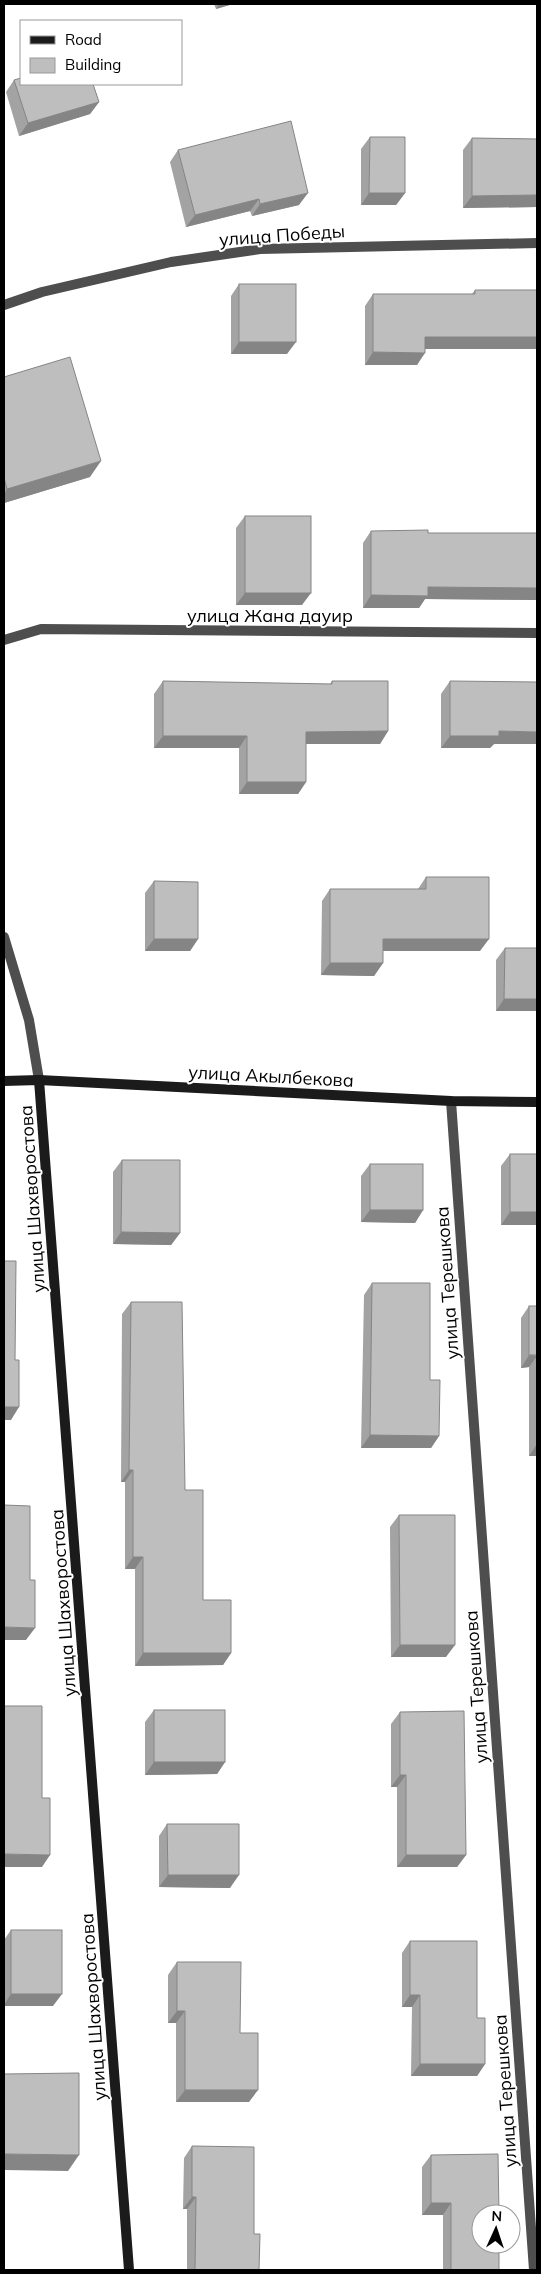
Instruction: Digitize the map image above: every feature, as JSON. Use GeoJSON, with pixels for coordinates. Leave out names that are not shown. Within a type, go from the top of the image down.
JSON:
{"type":"FeatureCollection","features":[{"type":"Feature","properties":{"kind":"street","name":"улица Победы"},"geometry":{"type":"LineString","coordinates":[[4,304],[42,292],[171,262],[260,249],[537,242]]}},
{"type":"Feature","properties":{"kind":"street","name":"улица Жана дауир"},"geometry":{"type":"LineString","coordinates":[[4,640],[41,630],[537,633]]}},
{"type":"Feature","properties":{"kind":"street","name":"улица Шахворостова"},"geometry":{"type":"LineString","coordinates":[[4,937],[29,1020],[39,1080],[129,2270]]}},
{"type":"Feature","properties":{"kind":"street","name":"улица Акылбекова"},"geometry":{"type":"LineString","coordinates":[[4,1081],[39,1080],[451,1101],[537,1102]]}},
{"type":"Feature","properties":{"kind":"street","name":"улица Терешкова"},"geometry":{"type":"LineString","coordinates":[[451,1101],[534,2270]]}},
{"type":"Feature","properties":{"kind":"building"},"geometry":{"type":"Polygon","coordinates":[[[20,78],[20,85],[93,85],[99,102],[28,123],[14,80],[20,78]]]}},
{"type":"Feature","properties":{"kind":"building"},"geometry":{"type":"Polygon","coordinates":[[[291,121],[308,193],[260,204],[259,199],[195,215],[178,150],[291,121]]]}},
{"type":"Feature","properties":{"kind":"building"},"geometry":{"type":"Polygon","coordinates":[[[370,137],[405,137],[405,193],[369,193],[370,137]]]}},
{"type":"Feature","properties":{"kind":"building"},"geometry":{"type":"Polygon","coordinates":[[[472,138],[537,139],[537,195],[472,196],[472,138]]]}},
{"type":"Feature","properties":{"kind":"building"},"geometry":{"type":"Polygon","coordinates":[[[239,284],[296,284],[296,342],[239,342],[239,284]]]}},
{"type":"Feature","properties":{"kind":"building"},"geometry":{"type":"Polygon","coordinates":[[[475,290],[537,290],[537,337],[425,337],[425,353],[373,352],[373,294],[475,294],[475,290]]]}},
{"type":"Feature","properties":{"kind":"building"},"geometry":{"type":"Polygon","coordinates":[[[70,357],[101,461],[7,489],[4,478],[4,377],[70,357]]]}},
{"type":"Feature","properties":{"kind":"building"},"geometry":{"type":"Polygon","coordinates":[[[245,516],[311,516],[311,593],[245,593],[245,516]]]}},
{"type":"Feature","properties":{"kind":"building"},"geometry":{"type":"Polygon","coordinates":[[[428,530],[428,533],[537,533],[537,588],[428,587],[428,596],[371,595],[371,531],[428,530]]]}},
{"type":"Feature","properties":{"kind":"building"},"geometry":{"type":"Polygon","coordinates":[[[163,681],[332,684],[332,681],[388,681],[388,731],[306,732],[306,782],[247,782],[247,736],[163,736],[163,681]]]}},
{"type":"Feature","properties":{"kind":"building"},"geometry":{"type":"Polygon","coordinates":[[[450,681],[537,682],[537,732],[499,731],[499,736],[450,736],[450,681]]]}},
{"type":"Feature","properties":{"kind":"building"},"geometry":{"type":"Polygon","coordinates":[[[426,877],[489,877],[489,939],[383,939],[383,963],[330,963],[330,889],[426,889],[426,877]]]}},
{"type":"Feature","properties":{"kind":"building"},"geometry":{"type":"Polygon","coordinates":[[[154,881],[198,882],[198,939],[154,939],[154,881]]]}},
{"type":"Feature","properties":{"kind":"building"},"geometry":{"type":"Polygon","coordinates":[[[505,948],[537,948],[537,999],[504,999],[505,948]]]}},
{"type":"Feature","properties":{"kind":"building"},"geometry":{"type":"Polygon","coordinates":[[[510,1154],[537,1154],[537,1212],[510,1212],[510,1154]]]}},
{"type":"Feature","properties":{"kind":"building"},"geometry":{"type":"Polygon","coordinates":[[[122,1160],[180,1160],[180,1233],[121,1232],[122,1160]]]}},
{"type":"Feature","properties":{"kind":"building"},"geometry":{"type":"Polygon","coordinates":[[[370,1164],[423,1164],[423,1210],[370,1210],[370,1164]]]}},
{"type":"Feature","properties":{"kind":"building"},"geometry":{"type":"Polygon","coordinates":[[[4,1261],[16,1261],[15,1360],[19,1360],[19,1407],[4,1407],[4,1261]]]}},
{"type":"Feature","properties":{"kind":"building"},"geometry":{"type":"Polygon","coordinates":[[[372,1283],[430,1283],[430,1380],[440,1380],[439,1436],[370,1435],[372,1283]]]}},
{"type":"Feature","properties":{"kind":"building"},"geometry":{"type":"Polygon","coordinates":[[[131,1302],[182,1302],[185,1490],[203,1490],[203,1600],[231,1600],[231,1653],[143,1653],[143,1557],[133,1557],[133,1470],[129,1470],[131,1302]]]}},
{"type":"Feature","properties":{"kind":"building"},"geometry":{"type":"Polygon","coordinates":[[[529,1306],[537,1306],[537,1355],[529,1355],[529,1306]]]}},
{"type":"Feature","properties":{"kind":"building"},"geometry":{"type":"Polygon","coordinates":[[[4,1505],[30,1506],[30,1580],[35,1580],[35,1628],[4,1627],[4,1505]]]}},
{"type":"Feature","properties":{"kind":"building"},"geometry":{"type":"Polygon","coordinates":[[[399,1515],[455,1515],[455,1645],[400,1645],[399,1515]]]}},
{"type":"Feature","properties":{"kind":"building"},"geometry":{"type":"Polygon","coordinates":[[[4,1706],[42,1706],[42,1798],[50,1798],[50,1855],[4,1854],[4,1706]]]}},
{"type":"Feature","properties":{"kind":"building"},"geometry":{"type":"Polygon","coordinates":[[[154,1710],[225,1710],[225,1762],[154,1762],[154,1710]]]}},
{"type":"Feature","properties":{"kind":"building"},"geometry":{"type":"Polygon","coordinates":[[[464,1711],[466,1855],[406,1855],[406,1775],[400,1775],[400,1712],[464,1711]]]}},
{"type":"Feature","properties":{"kind":"building"},"geometry":{"type":"Polygon","coordinates":[[[167,1824],[239,1824],[239,1875],[168,1875],[167,1824]]]}},
{"type":"Feature","properties":{"kind":"building"},"geometry":{"type":"Polygon","coordinates":[[[11,1930],[62,1930],[62,1994],[11,1994],[11,1930]]]}},
{"type":"Feature","properties":{"kind":"building"},"geometry":{"type":"Polygon","coordinates":[[[410,1941],[477,1941],[477,2018],[485,2018],[485,2064],[420,2064],[420,1995],[410,1995],[410,1941]]]}},
{"type":"Feature","properties":{"kind":"building"},"geometry":{"type":"Polygon","coordinates":[[[177,1962],[241,1962],[240,2033],[258,2033],[258,2090],[185,2090],[185,2011],[177,2011],[177,1962]]]}},
{"type":"Feature","properties":{"kind":"building"},"geometry":{"type":"Polygon","coordinates":[[[79,2073],[79,2155],[4,2154],[4,2074],[79,2073]]]}},
{"type":"Feature","properties":{"kind":"building"},"geometry":{"type":"Polygon","coordinates":[[[192,2146],[254,2147],[254,2234],[260,2234],[259,2270],[195,2270],[196,2197],[192,2197],[192,2146]]]}},
{"type":"Feature","properties":{"kind":"building"},"geometry":{"type":"Polygon","coordinates":[[[498,2154],[499,2204],[471,2204],[471,2254],[499,2254],[499,2270],[451,2270],[451,2203],[431,2203],[431,2155],[498,2154]]]}}]}
